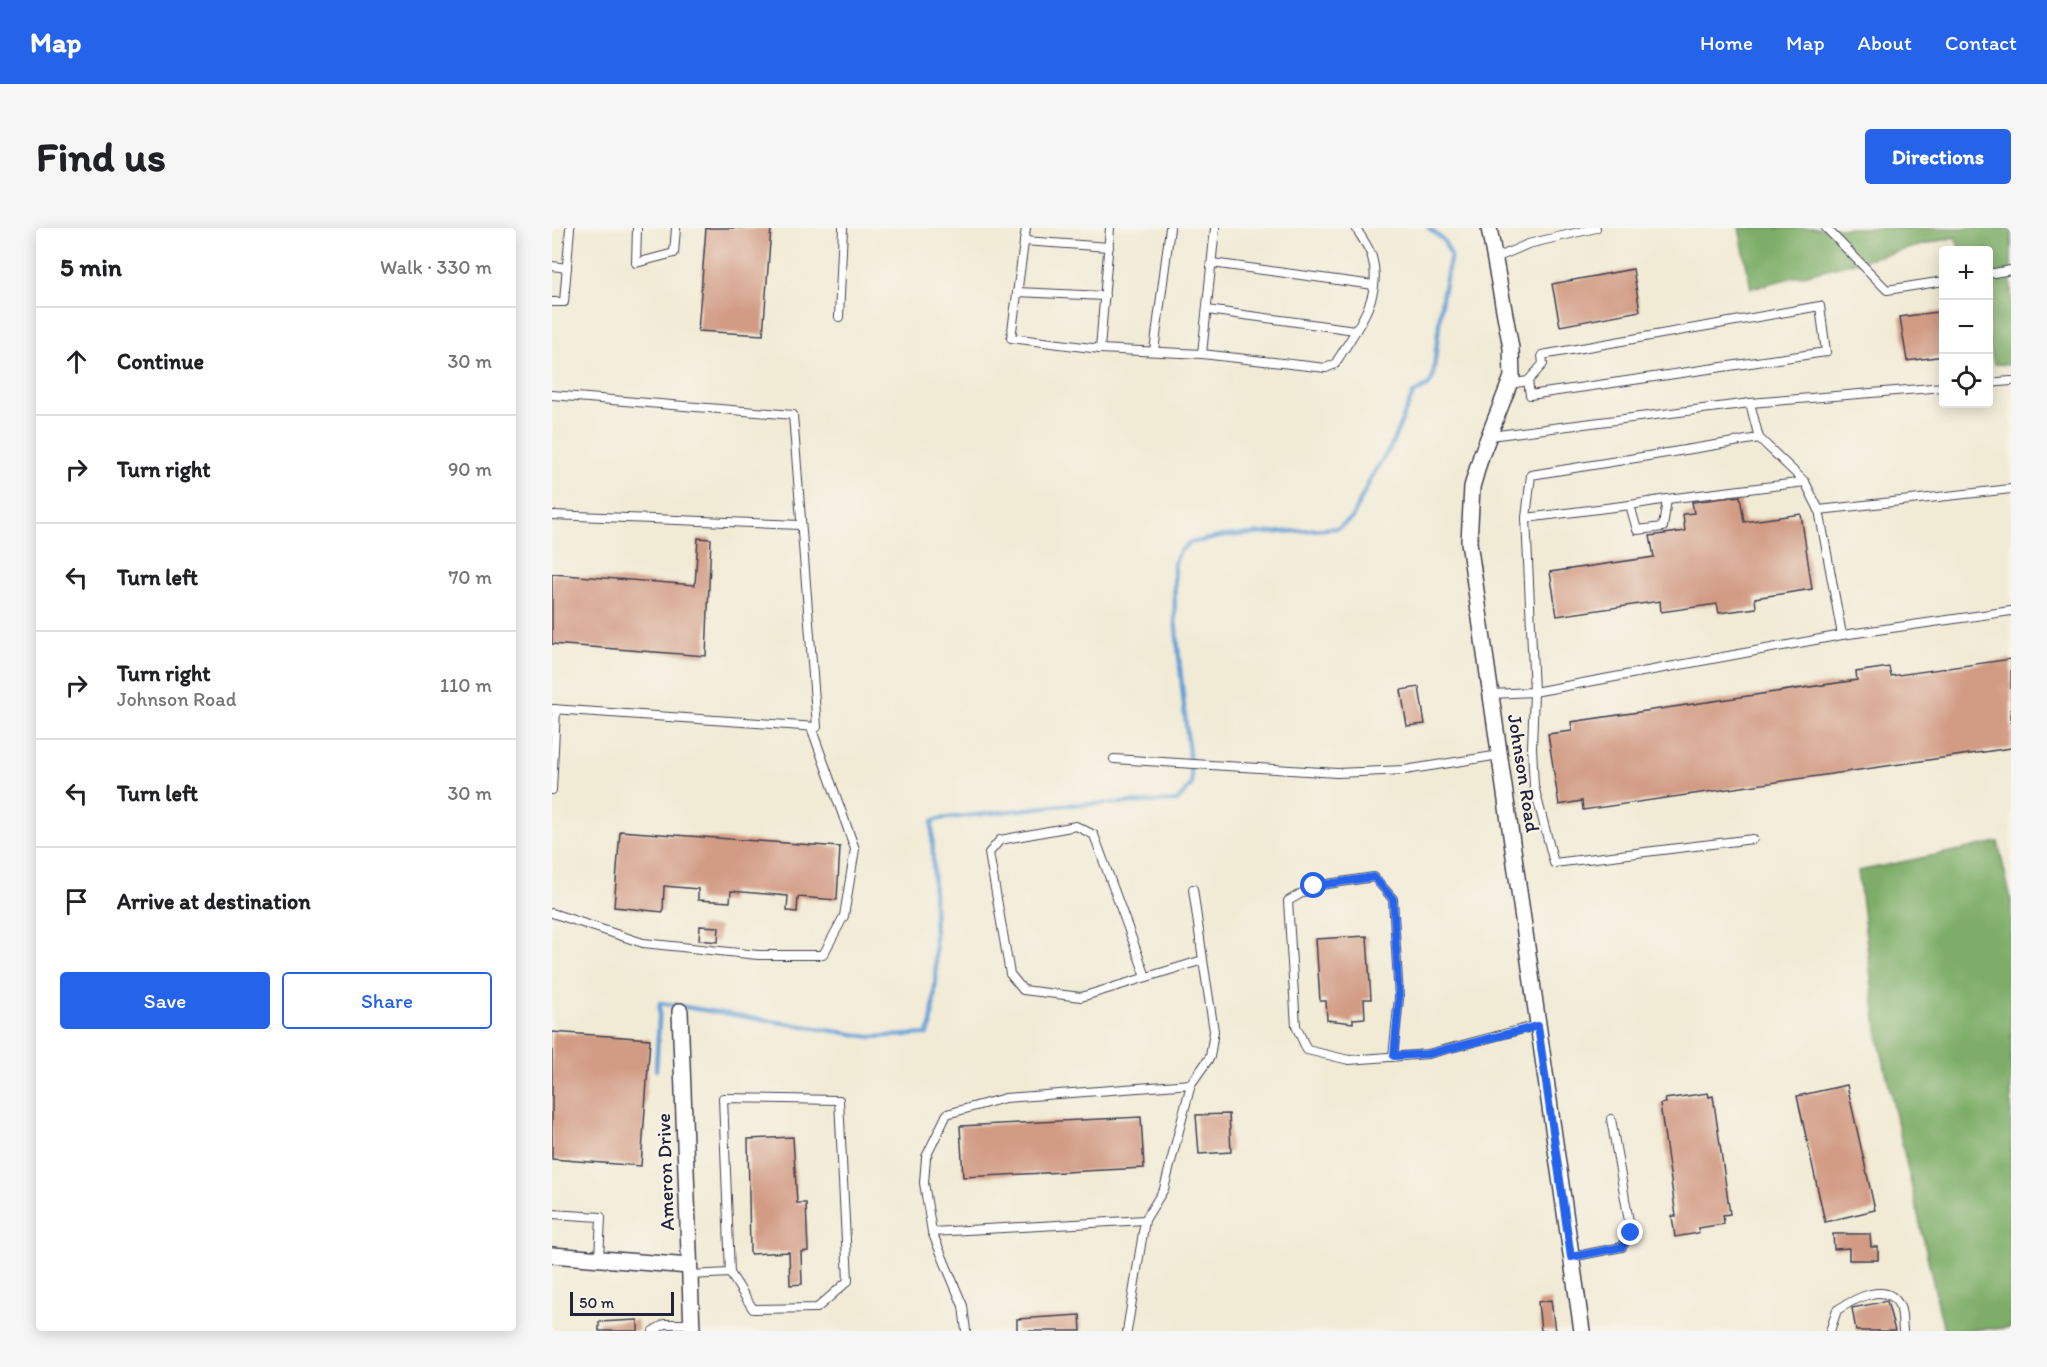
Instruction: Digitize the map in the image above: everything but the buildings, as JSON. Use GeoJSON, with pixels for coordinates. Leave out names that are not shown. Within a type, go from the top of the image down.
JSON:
{"type":"FeatureCollection","features":[{"type":"Feature","properties":{"kind":"street","name":"Johnson Road"},"geometry":{"type":"LineString","coordinates":[[1489,228],[1511,348],[1510,384],[1481,456],[1472,488],[1469,542],[1582,1331]]}},
{"type":"Feature","properties":{"kind":"street","name":"Ameron Drive"},"geometry":{"type":"LineString","coordinates":[[680,1011],[692,1328]]}},
{"type":"Feature","properties":{"kind":"street"},"geometry":{"type":"LineString","coordinates":[[552,1256],[689,1270]]}},
{"type":"Feature","properties":{"kind":"lane"},"geometry":{"type":"LineString","coordinates":[[552,302],[564,302],[570,228]]}},
{"type":"Feature","properties":{"kind":"lane"},"geometry":{"type":"LineString","coordinates":[[637,228],[636,263],[674,253],[676,228]]}},
{"type":"Feature","properties":{"kind":"lane"},"geometry":{"type":"LineString","coordinates":[[839,317],[843,228]]}},
{"type":"Feature","properties":{"kind":"lane"},"geometry":{"type":"LineString","coordinates":[[1026,228],[1011,338],[1100,349],[1202,354],[1326,368],[1335,364],[1372,300],[1374,285],[1371,256],[1356,228]]}},
{"type":"Feature","properties":{"kind":"lane"},"geometry":{"type":"LineString","coordinates":[[1100,349],[1110,228]]}},
{"type":"Feature","properties":{"kind":"lane"},"geometry":{"type":"LineString","coordinates":[[1154,351],[1170,228]]}},
{"type":"Feature","properties":{"kind":"lane"},"geometry":{"type":"LineString","coordinates":[[1202,354],[1215,228]]}},
{"type":"Feature","properties":{"kind":"lane"},"geometry":{"type":"LineString","coordinates":[[1496,258],[1528,244],[1596,228]]}},
{"type":"Feature","properties":{"kind":"lane"},"geometry":{"type":"LineString","coordinates":[[1826,228],[1887,290],[1939,282]]}},
{"type":"Feature","properties":{"kind":"lane"},"geometry":{"type":"LineString","coordinates":[[1024,241],[1109,247]]}},
{"type":"Feature","properties":{"kind":"lane"},"geometry":{"type":"LineString","coordinates":[[1212,262],[1374,285]]}},
{"type":"Feature","properties":{"kind":"lane"},"geometry":{"type":"LineString","coordinates":[[552,266],[567,268]]}},
{"type":"Feature","properties":{"kind":"lane"},"geometry":{"type":"LineString","coordinates":[[1993,273],[2011,270]]}},
{"type":"Feature","properties":{"kind":"lane"},"geometry":{"type":"LineString","coordinates":[[1017,292],[1105,296]]}},
{"type":"Feature","properties":{"kind":"lane"},"geometry":{"type":"LineString","coordinates":[[1510,384],[1528,381],[1544,364],[1542,355],[1820,306],[1826,352],[1530,395],[1528,381]]}},
{"type":"Feature","properties":{"kind":"lane"},"geometry":{"type":"LineString","coordinates":[[1207,310],[1355,330]]}},
{"type":"Feature","properties":{"kind":"lane"},"geometry":{"type":"LineString","coordinates":[[1993,383],[2011,381]]}},
{"type":"Feature","properties":{"kind":"lane"},"geometry":{"type":"LineString","coordinates":[[1490,436],[1750,403],[1939,387]]}},
{"type":"Feature","properties":{"kind":"lane"},"geometry":{"type":"LineString","coordinates":[[552,395],[793,415],[817,727],[554,709],[552,790]]}},
{"type":"Feature","properties":{"kind":"lane"},"geometry":{"type":"LineString","coordinates":[[1750,403],[1759,438],[1805,482],[1819,510],[1842,635]]}},
{"type":"Feature","properties":{"kind":"lane"},"geometry":{"type":"LineString","coordinates":[[1753,839],[1554,863],[1534,786],[1532,748],[1534,692],[1526,518],[1531,475],[1759,438]]}},
{"type":"Feature","properties":{"kind":"lane"},"geometry":{"type":"LineString","coordinates":[[1526,518],[1805,482]]}},
{"type":"Feature","properties":{"kind":"lane"},"geometry":{"type":"LineString","coordinates":[[1819,510],[2011,489]]}},
{"type":"Feature","properties":{"kind":"lane"},"geometry":{"type":"LineString","coordinates":[[1629,505],[1637,530],[1664,527],[1667,499]]}},
{"type":"Feature","properties":{"kind":"lane"},"geometry":{"type":"LineString","coordinates":[[552,515],[801,525]]}},
{"type":"Feature","properties":{"kind":"lane"},"geometry":{"type":"LineString","coordinates":[[1491,694],[1534,692],[1842,635],[2011,611]]}},
{"type":"Feature","properties":{"kind":"lane"},"geometry":{"type":"LineString","coordinates":[[552,913],[643,943],[758,955],[823,955],[844,916],[855,849],[811,727]]}},
{"type":"Feature","properties":{"kind":"lane"},"geometry":{"type":"LineString","coordinates":[[1114,759],[1337,773],[1405,770],[1500,754]]}},
{"type":"Feature","properties":{"kind":"lane"},"geometry":{"type":"LineString","coordinates":[[1146,977],[1094,836],[1076,826],[1000,840],[989,853],[1010,974],[1023,990],[1081,997],[1203,960]]}},
{"type":"Feature","properties":{"kind":"lane"},"geometry":{"type":"LineString","coordinates":[[1394,1056],[1399,998],[1393,899],[1374,877],[1314,886],[1288,901],[1296,1026],[1307,1050],[1349,1060],[1428,1054],[1538,1026]]}},
{"type":"Feature","properties":{"kind":"lane"},"geometry":{"type":"LineString","coordinates":[[1126,1331],[1145,1220],[1164,1189],[1191,1084],[1210,1057],[1214,1031],[1193,889]]}},
{"type":"Feature","properties":{"kind":"lane"},"geometry":{"type":"LineString","coordinates":[[966,1331],[963,1306],[932,1232],[924,1183],[926,1157],[948,1114],[1005,1098],[1191,1084]]}},
{"type":"Feature","properties":{"kind":"lane"},"geometry":{"type":"LineString","coordinates":[[723,1098],[839,1100],[848,1281],[817,1308],[753,1309],[730,1273],[723,1098]]}},
{"type":"Feature","properties":{"kind":"lane"},"geometry":{"type":"LineString","coordinates":[[1571,1257],[1622,1247],[1631,1233],[1611,1119]]}},
{"type":"Feature","properties":{"kind":"lane"},"geometry":{"type":"LineString","coordinates":[[552,1214],[601,1217],[599,1259]]}},
{"type":"Feature","properties":{"kind":"lane"},"geometry":{"type":"LineString","coordinates":[[932,1232],[1145,1220]]}},
{"type":"Feature","properties":{"kind":"lane"},"geometry":{"type":"LineString","coordinates":[[689,1270],[730,1273]]}},
{"type":"Feature","properties":{"kind":"lane"},"geometry":{"type":"LineString","coordinates":[[1830,1331],[1837,1310],[1861,1295],[1879,1293],[1892,1297],[1900,1307],[1903,1331]]}},
{"type":"Feature","properties":{"kind":"lane"},"geometry":{"type":"LineString","coordinates":[[654,1331],[665,1324],[692,1328]]}},
{"type":"Feature","properties":{"kind":"green space"},"geometry":{"type":"Polygon","coordinates":[[[1739,228],[2011,228],[2011,365],[1994,364],[1993,360],[1993,246],[1958,246],[1955,237],[1751,288],[1739,228]]]}},
{"type":"Feature","properties":{"kind":"green space"},"geometry":{"type":"Polygon","coordinates":[[[1998,842],[2011,900],[2011,1328],[1944,1331],[1878,1036],[1858,871],[1998,842]]]}},
{"type":"Feature","properties":{"kind":"waterway"},"geometry":{"type":"LineString","coordinates":[[656,1070],[660,1003],[871,1037],[927,1034],[931,1026],[936,978],[932,822],[939,819],[1063,805],[1177,801],[1192,784],[1175,618],[1174,564],[1180,551],[1190,543],[1224,536],[1338,528],[1352,518],[1372,476],[1390,448],[1413,394],[1429,385],[1433,377],[1442,298],[1451,255],[1444,241],[1429,228]]}},
{"type":"Feature","properties":{"kind":"route"},"geometry":{"type":"LineString","coordinates":[[1314,886],[1374,877],[1393,899],[1399,998],[1394,1056],[1428,1054],[1538,1026],[1571,1257],[1622,1247],[1631,1233]]}}]}
